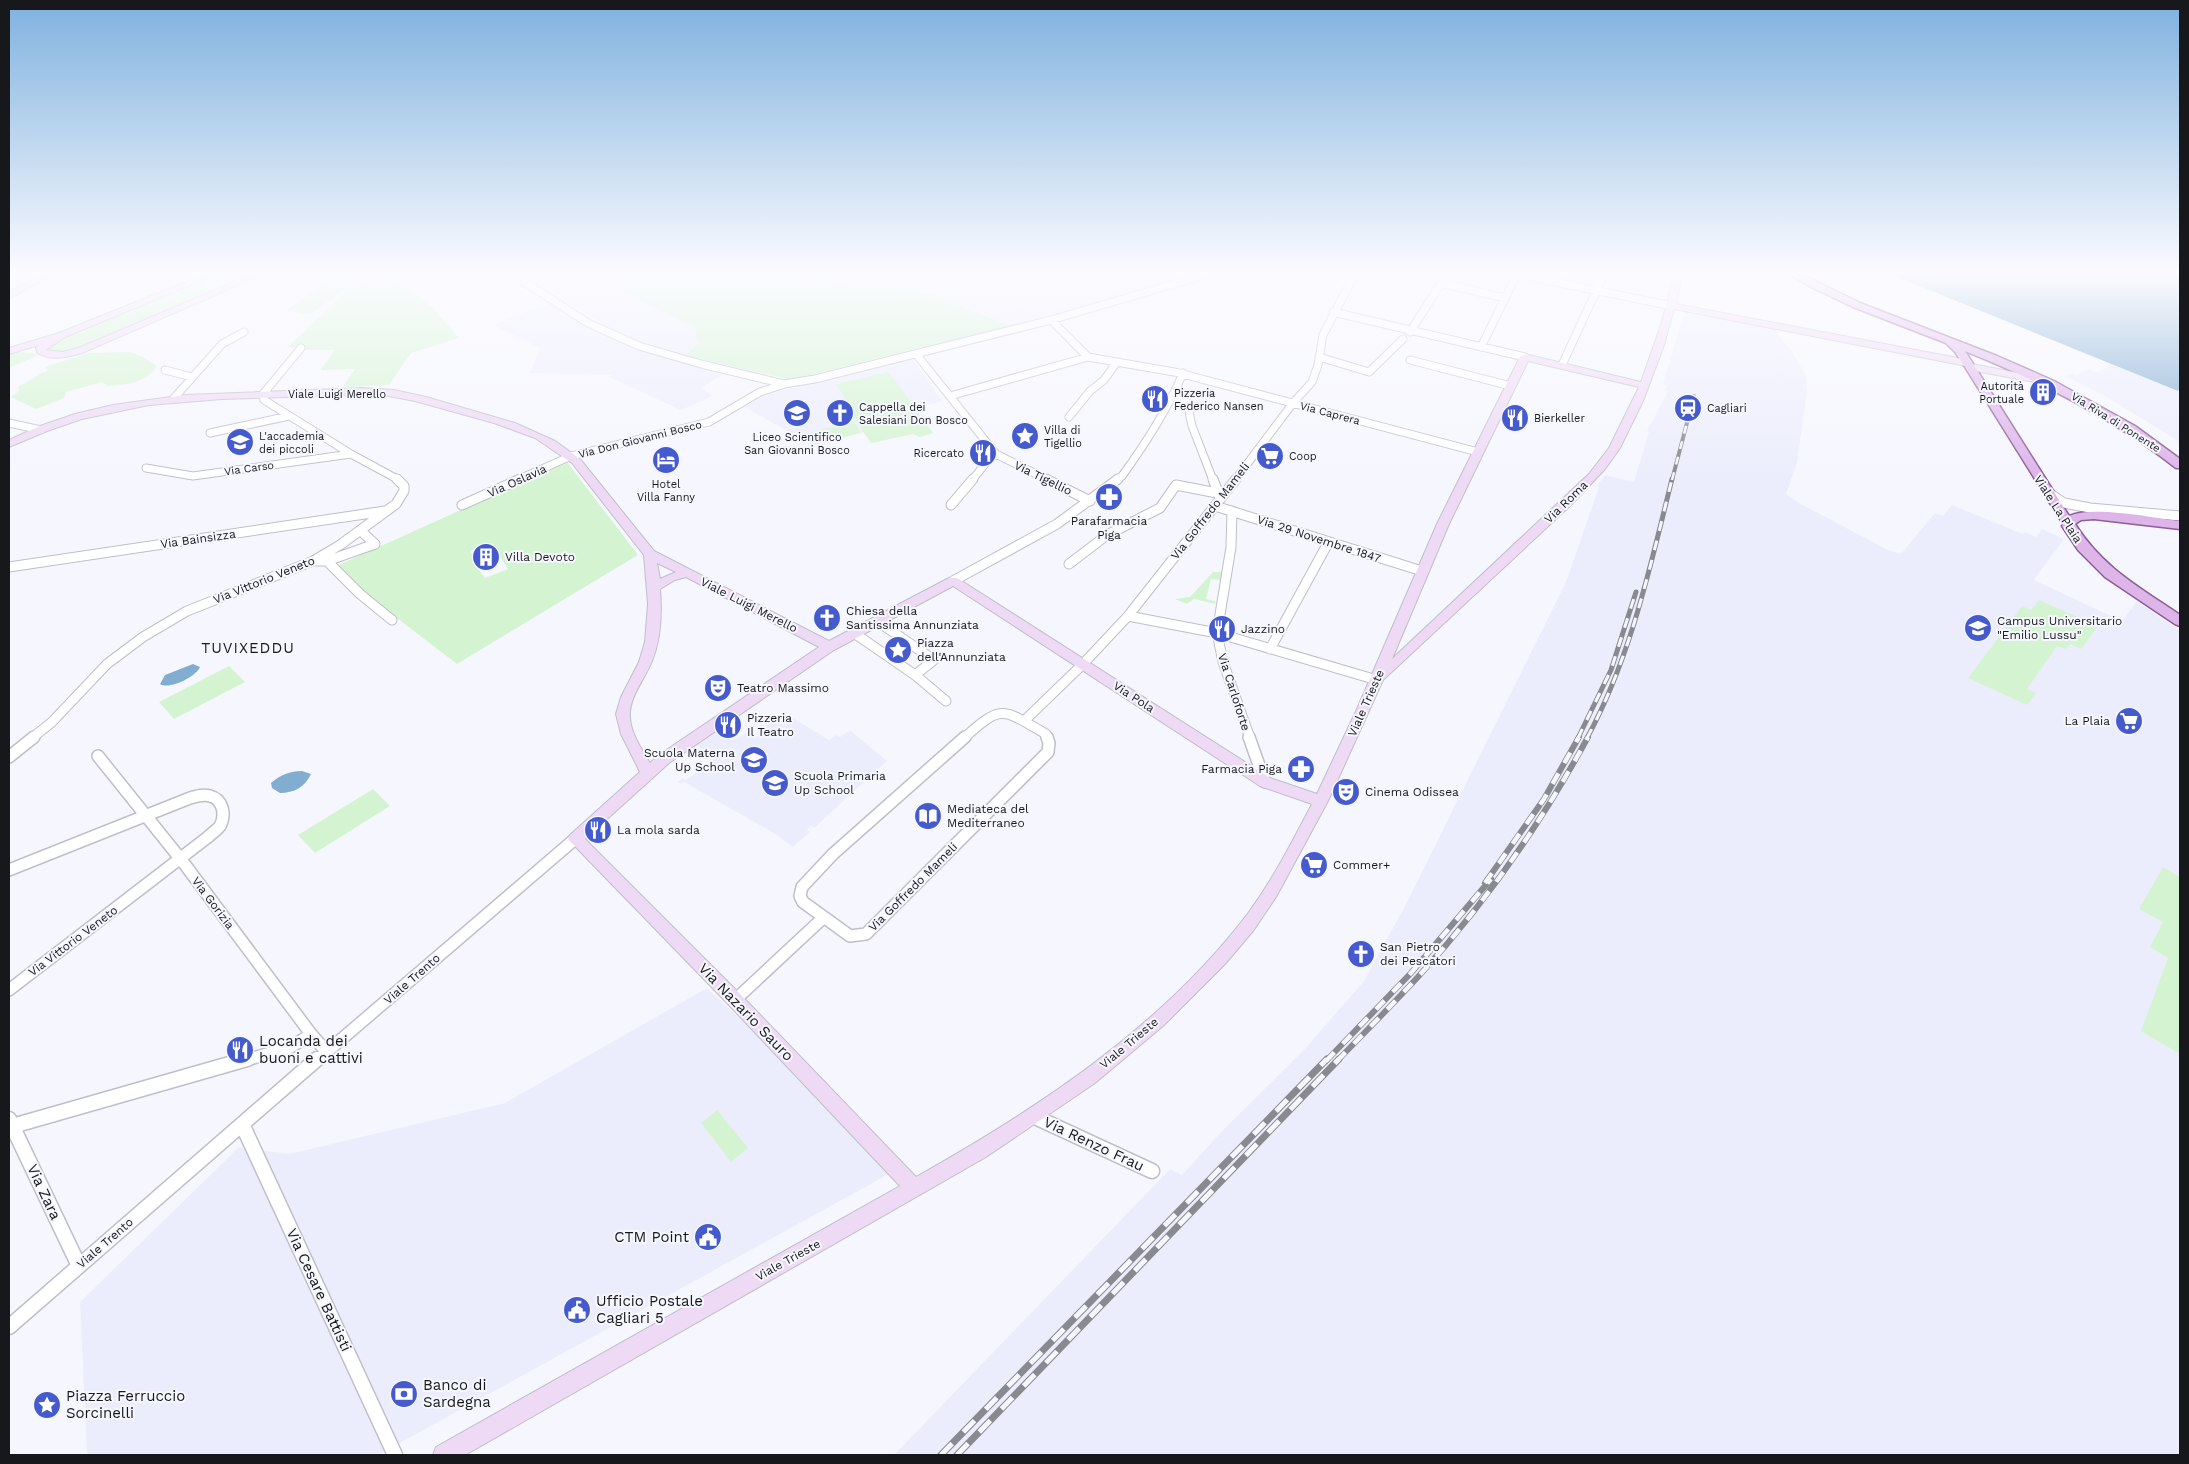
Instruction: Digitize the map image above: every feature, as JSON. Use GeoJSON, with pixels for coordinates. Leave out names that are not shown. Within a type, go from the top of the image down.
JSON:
{"type":"FeatureCollection","features":[{"type":"Feature","properties":{"kind":"main road","name":"Viale La Plaia"},"geometry":{"type":"LineString","coordinates":[[1948,342],[1959,350],[1970,364],[2068,526],[2095,562],[2180,621]]}},
{"type":"Feature","properties":{"kind":"main road","name":"Via Riva di Ponente"},"geometry":{"type":"LineString","coordinates":[[1951,342],[2050,382],[2144,438],[2180,465]]}},
{"type":"Feature","properties":{"kind":"main road","name":"Viale Trieste"},"geometry":{"type":"LineString","coordinates":[[1478,452],[1525,357]]}},
{"type":"Feature","properties":{"kind":"main road","name":"Via Roma"},"geometry":{"type":"LineString","coordinates":[[1377,680],[1595,473],[1624,430],[1643,385]]}},
{"type":"Feature","properties":{"kind":"main road"},"geometry":{"type":"LineString","coordinates":[[2068,526],[2072,519],[2078,516],[2094,515],[2180,525]]}},
{"type":"Feature","properties":{"kind":"street"},"geometry":{"type":"LineString","coordinates":[[9,351],[38,342]]}},
{"type":"Feature","properties":{"kind":"street"},"geometry":{"type":"LineString","coordinates":[[41,351],[44,344],[47,342]]}},
{"type":"Feature","properties":{"kind":"street"},"geometry":{"type":"LineString","coordinates":[[9,351],[41,351],[56,356],[75,352],[98,342]]}},
{"type":"Feature","properties":{"kind":"street"},"geometry":{"type":"LineString","coordinates":[[174,398],[225,342]]}},
{"type":"Feature","properties":{"kind":"street"},"geometry":{"type":"LineString","coordinates":[[629,342],[767,381],[784,384],[815,379],[962,342]]}},
{"type":"Feature","properties":{"kind":"street"},"geometry":{"type":"LineString","coordinates":[[950,396],[1088,358],[1072,342]]}},
{"type":"Feature","properties":{"kind":"street","name":"Via Goffredo Mameli"},"geometry":{"type":"LineString","coordinates":[[1024,721],[1083,664],[1128,616],[1293,403],[1312,382],[1322,342]]}},
{"type":"Feature","properties":{"kind":"street"},"geometry":{"type":"LineString","coordinates":[[1319,357],[1369,372],[1400,342]]}},
{"type":"Feature","properties":{"kind":"street"},"geometry":{"type":"LineString","coordinates":[[1459,342],[1643,385]]}},
{"type":"Feature","properties":{"kind":"street"},"geometry":{"type":"LineString","coordinates":[[1481,347],[1483,342]]}},
{"type":"Feature","properties":{"kind":"street"},"geometry":{"type":"LineString","coordinates":[[1562,365],[1573,342]]}},
{"type":"Feature","properties":{"kind":"street","name":"Via Roma"},"geometry":{"type":"LineString","coordinates":[[1643,385],[1659,342]]}},
{"type":"Feature","properties":{"kind":"street"},"geometry":{"type":"LineString","coordinates":[[1859,342],[2050,382]]}},
{"type":"Feature","properties":{"kind":"street"},"geometry":{"type":"LineString","coordinates":[[263,394],[301,348]]}},
{"type":"Feature","properties":{"kind":"street","name":"Via Tigellio"},"geometry":{"type":"LineString","coordinates":[[916,354],[996,454],[1090,501]]}},
{"type":"Feature","properties":{"kind":"street","name":"Via Caprera"},"geometry":{"type":"LineString","coordinates":[[1088,358],[1177,372],[1478,452]]}},
{"type":"Feature","properties":{"kind":"street"},"geometry":{"type":"LineString","coordinates":[[1410,360],[1511,386]]}},
{"type":"Feature","properties":{"kind":"street"},"geometry":{"type":"LineString","coordinates":[[1070,416],[1090,391],[1104,380],[1117,362]]}},
{"type":"Feature","properties":{"kind":"street"},"geometry":{"type":"LineString","coordinates":[[1970,364],[1998,365],[2032,379]]}},
{"type":"Feature","properties":{"kind":"street"},"geometry":{"type":"LineString","coordinates":[[165,370],[192,377]]}},
{"type":"Feature","properties":{"kind":"street"},"geometry":{"type":"LineString","coordinates":[[953,581],[1057,524],[1122,476],[1155,430],[1172,400],[1177,372]]}},
{"type":"Feature","properties":{"kind":"street"},"geometry":{"type":"LineString","coordinates":[[760,392],[767,381]]}},
{"type":"Feature","properties":{"kind":"street","name":"Via Don Giovanni Bosco"},"geometry":{"type":"LineString","coordinates":[[571,456],[695,427],[709,422],[760,392],[784,384]]}},
{"type":"Feature","properties":{"kind":"street","name":"Viale Luigi Merello"},"geometry":{"type":"LineString","coordinates":[[9,444],[41,430],[91,414],[144,402],[174,398],[381,392],[410,396],[531,431],[562,448],[571,456],[650,554],[788,624],[828,648]]}},
{"type":"Feature","properties":{"kind":"street","name":"Via Vittorio Veneto"},"geometry":{"type":"LineString","coordinates":[[9,757],[52,722],[107,664],[162,624],[187,611],[314,561],[361,531],[402,497],[404,486],[399,480],[351,454],[289,416],[264,400],[263,394]]}},
{"type":"Feature","properties":{"kind":"street"},"geometry":{"type":"LineString","coordinates":[[1172,400],[1182,399],[1187,402],[1192,426],[1218,500]]}},
{"type":"Feature","properties":{"kind":"street"},"geometry":{"type":"LineString","coordinates":[[210,433],[289,416]]}},
{"type":"Feature","properties":{"kind":"street"},"geometry":{"type":"LineString","coordinates":[[9,423],[41,430]]}},
{"type":"Feature","properties":{"kind":"street","name":"Viale Trieste"},"geometry":{"type":"LineString","coordinates":[[444,1455],[980,1151],[1035,1116],[1108,1062],[1160,1017],[1227,952],[1270,894],[1321,801],[1377,680],[1422,571],[1478,452]]}},
{"type":"Feature","properties":{"kind":"street","name":"Via Carso"},"geometry":{"type":"LineString","coordinates":[[146,468],[193,476],[351,454]]}},
{"type":"Feature","properties":{"kind":"street"},"geometry":{"type":"LineString","coordinates":[[951,505],[990,458],[996,454]]}},
{"type":"Feature","properties":{"kind":"street","name":"Via Oslavia"},"geometry":{"type":"LineString","coordinates":[[462,505],[571,456]]}},
{"type":"Feature","properties":{"kind":"street","name":"Via 29 Novembre 1847"},"geometry":{"type":"LineString","coordinates":[[1069,564],[1107,535],[1160,508],[1176,485],[1218,500],[1232,511],[1328,543],[1422,571]]}},
{"type":"Feature","properties":{"kind":"street"},"geometry":{"type":"LineString","coordinates":[[2046,491],[2058,500],[2071,505],[2180,516]]}},
{"type":"Feature","properties":{"kind":"street","name":"Via Bainsizza"},"geometry":{"type":"LineString","coordinates":[[9,567],[386,511]]}},
{"type":"Feature","properties":{"kind":"street","name":"Via Carloforte"},"geometry":{"type":"LineString","coordinates":[[1232,511],[1231,546],[1217,632],[1222,662],[1265,782]]}},
{"type":"Feature","properties":{"kind":"street"},"geometry":{"type":"LineString","coordinates":[[314,561],[327,561],[374,544],[361,531]]}},
{"type":"Feature","properties":{"kind":"street"},"geometry":{"type":"LineString","coordinates":[[1270,649],[1328,543]]}},
{"type":"Feature","properties":{"kind":"street"},"geometry":{"type":"LineString","coordinates":[[648,774],[623,721],[623,706],[639,678],[652,641],[655,588],[650,554]]}},
{"type":"Feature","properties":{"kind":"street"},"geometry":{"type":"LineString","coordinates":[[327,561],[360,594],[392,620]]}},
{"type":"Feature","properties":{"kind":"street"},"geometry":{"type":"LineString","coordinates":[[653,571],[669,564]]}},
{"type":"Feature","properties":{"kind":"street"},"geometry":{"type":"LineString","coordinates":[[655,588],[671,577],[688,573]]}},
{"type":"Feature","properties":{"kind":"street","name":"Viale Trento"},"geometry":{"type":"LineString","coordinates":[[9,1327],[664,760],[828,648],[953,581]]}},
{"type":"Feature","properties":{"kind":"street","name":"Via Pola"},"geometry":{"type":"LineString","coordinates":[[953,581],[1265,782],[1321,801]]}},
{"type":"Feature","properties":{"kind":"street"},"geometry":{"type":"LineString","coordinates":[[1128,616],[1217,632],[1377,680]]}},
{"type":"Feature","properties":{"kind":"street"},"geometry":{"type":"LineString","coordinates":[[877,622],[934,660],[915,675]]}},
{"type":"Feature","properties":{"kind":"street"},"geometry":{"type":"LineString","coordinates":[[854,633],[915,675],[946,701]]}},
{"type":"Feature","properties":{"kind":"street","name":"Via Goffredo Mameli"},"geometry":{"type":"LineString","coordinates":[[1011,714],[1046,734],[1049,743],[1048,752],[866,934],[850,936],[823,918],[803,902],[800,892],[802,887],[833,854],[991,715],[1011,714]]}},
{"type":"Feature","properties":{"kind":"street","name":"Via Gorizia"},"geometry":{"type":"LineString","coordinates":[[98,756],[181,860],[311,1034],[327,1052]]}},
{"type":"Feature","properties":{"kind":"street","name":"Via Vittorio Veneto"},"geometry":{"type":"LineString","coordinates":[[9,870],[143,814],[198,796],[212,796],[221,802],[224,813],[221,824],[181,860],[9,990]]}},
{"type":"Feature","properties":{"kind":"street","name":"Via Nazario Sauro"},"geometry":{"type":"LineString","coordinates":[[575,839],[735,1000],[914,1188]]}},
{"type":"Feature","properties":{"kind":"street"},"geometry":{"type":"LineString","coordinates":[[735,1000],[823,918]]}},
{"type":"Feature","properties":{"kind":"street"},"geometry":{"type":"LineString","coordinates":[[10,1124],[291,1047],[311,1034]]}},
{"type":"Feature","properties":{"kind":"street","name":"Via Renzo Frau"},"geometry":{"type":"LineString","coordinates":[[1035,1116],[1046,1123],[1152,1171]]}},
{"type":"Feature","properties":{"kind":"street","name":"Via Zara"},"geometry":{"type":"LineString","coordinates":[[10,1124],[79,1266]]}},
{"type":"Feature","properties":{"kind":"street","name":"Via Cesare Battisti"},"geometry":{"type":"LineString","coordinates":[[242,1124],[395,1455]]}},
{"type":"Feature","properties":{"kind":"shaded area"},"geometry":{"type":"Polygon","coordinates":[[[528,342],[624,342],[723,374],[701,388],[713,396],[681,410],[609,377],[612,375],[530,373],[540,348],[528,342]]]}},
{"type":"Feature","properties":{"kind":"shaded area"},"geometry":{"type":"Polygon","coordinates":[[[643,342],[699,342],[698,346],[685,356],[643,342]]]}},
{"type":"Feature","properties":{"kind":"shaded area"},"geometry":{"type":"Polygon","coordinates":[[[1675,342],[1784,342],[1794,354],[1806,376],[1807,390],[1797,463],[1786,494],[1801,504],[1888,550],[1901,554],[1935,513],[1943,516],[1952,505],[2023,534],[2025,532],[2036,537],[2042,529],[2064,539],[2034,580],[2122,621],[2137,601],[2180,631],[2180,1455],[894,1455],[1170,1169],[1182,1175],[1223,1130],[1302,1052],[1364,981],[1404,908],[1566,582],[1599,487],[1597,486],[1605,475],[1634,482],[1649,432],[1647,431],[1668,391],[1665,390],[1667,385],[1663,384],[1675,342]]]}},
{"type":"Feature","properties":{"kind":"shaded area"},"geometry":{"type":"Polygon","coordinates":[[[911,357],[942,401],[929,405],[927,402],[912,404],[933,433],[920,437],[913,434],[871,443],[864,432],[812,445],[745,407],[765,395],[911,357]]]}},
{"type":"Feature","properties":{"kind":"shaded area"},"geometry":{"type":"Polygon","coordinates":[[[2111,364],[2178,391],[2180,388],[2180,442],[2105,396],[2065,376],[2073,373],[2077,375],[2088,369],[2098,373],[2111,364]]]}},
{"type":"Feature","properties":{"kind":"shaded area","name":"Scuola Primaria Up School"},"geometry":{"type":"Polygon","coordinates":[[[779,718],[785,723],[793,718],[829,740],[836,735],[840,737],[850,730],[887,761],[814,828],[811,826],[807,830],[810,832],[793,847],[772,832],[684,782],[681,784],[678,782],[683,778],[686,780],[713,760],[697,745],[719,730],[732,740],[749,732],[755,738],[764,732],[758,726],[762,724],[765,726],[779,718]]]}},
{"type":"Feature","properties":{"kind":"shaded area"},"geometry":{"type":"Polygon","coordinates":[[[707,988],[900,1168],[378,1455],[87,1455],[80,1302],[239,1147],[289,1154],[505,1103],[707,988]]]}},
{"type":"Feature","properties":{"kind":"green space"},"geometry":{"type":"Polygon","coordinates":[[[53,342],[90,342],[60,353],[47,351],[47,348],[53,342]]]}},
{"type":"Feature","properties":{"kind":"green space"},"geometry":{"type":"Polygon","coordinates":[[[293,342],[445,342],[411,353],[389,385],[343,387],[355,369],[320,370],[335,350],[305,350],[288,347],[293,342]]]}},
{"type":"Feature","properties":{"kind":"green space"},"geometry":{"type":"Polygon","coordinates":[[[700,342],[948,342],[854,367],[787,379],[685,356],[700,342]]]}},
{"type":"Feature","properties":{"kind":"green space"},"geometry":{"type":"Polygon","coordinates":[[[130,352],[141,356],[157,366],[153,372],[142,380],[135,382],[108,386],[102,382],[66,392],[64,398],[36,409],[11,397],[19,391],[18,387],[48,370],[45,367],[88,353],[130,352]]]}},
{"type":"Feature","properties":{"kind":"green space"},"geometry":{"type":"Polygon","coordinates":[[[9,353],[41,354],[9,368],[9,353]]]}},
{"type":"Feature","properties":{"kind":"green space"},"geometry":{"type":"Polygon","coordinates":[[[889,372],[933,433],[920,437],[913,434],[871,443],[848,409],[851,408],[836,384],[889,372]]]}},
{"type":"Feature","properties":{"kind":"green space"},"geometry":{"type":"Polygon","coordinates":[[[854,421],[861,433],[812,445],[805,434],[854,421]]]}},
{"type":"Feature","properties":{"kind":"green space"},"geometry":{"type":"Polygon","coordinates":[[[567,462],[638,555],[457,664],[368,596],[339,565],[567,462]],[[491,543],[470,551],[479,566],[477,567],[485,578],[508,569],[491,543]]]}},
{"type":"Feature","properties":{"kind":"green space"},"geometry":{"type":"Polygon","coordinates":[[[1213,572],[1222,572],[1220,580],[1211,579],[1206,599],[1215,601],[1216,604],[1194,599],[1187,604],[1175,599],[1190,597],[1213,572]]]}},
{"type":"Feature","properties":{"kind":"green space"},"geometry":{"type":"Polygon","coordinates":[[[2039,600],[2098,626],[2081,649],[2071,644],[2065,649],[2057,646],[2027,689],[2036,693],[2027,705],[1968,678],[2022,606],[2031,610],[2039,600]]]}},
{"type":"Feature","properties":{"kind":"green space"},"geometry":{"type":"Polygon","coordinates":[[[229,666],[245,682],[174,719],[159,702],[229,666]]]}},
{"type":"Feature","properties":{"kind":"green space"},"geometry":{"type":"Polygon","coordinates":[[[373,789],[390,806],[315,853],[298,835],[373,789]]]}},
{"type":"Feature","properties":{"kind":"green space"},"geometry":{"type":"Polygon","coordinates":[[[2163,867],[2180,877],[2180,1054],[2141,1031],[2168,958],[2150,947],[2163,922],[2139,909],[2163,867]]]}},
{"type":"Feature","properties":{"kind":"green space"},"geometry":{"type":"Polygon","coordinates":[[[717,1110],[748,1148],[731,1162],[701,1123],[717,1110]]]}},
{"type":"Feature","properties":{"kind":"water"},"geometry":{"type":"Polygon","coordinates":[[[2058,342],[2180,342],[2180,388],[2178,391],[2058,342]]]}},
{"type":"Feature","properties":{"kind":"water"},"geometry":{"type":"Polygon","coordinates":[[[193,664],[200,667],[198,671],[182,682],[169,685],[160,684],[165,675],[193,664]]]}},
{"type":"Feature","properties":{"kind":"water"},"geometry":{"type":"Polygon","coordinates":[[[302,771],[311,774],[306,782],[298,788],[290,792],[280,793],[272,788],[271,783],[285,774],[302,771]]]}},
{"type":"Feature","properties":{"kind":"railway"},"geometry":{"type":"LineString","coordinates":[[1672,480],[1694,396]]}},
{"type":"Feature","properties":{"kind":"railway"},"geometry":{"type":"LineString","coordinates":[[1587,738],[1616,676],[1638,611],[1672,479]]}},
{"type":"Feature","properties":{"kind":"railway"},"geometry":{"type":"LineString","coordinates":[[1578,738],[1611,670],[1636,592]]}},
{"type":"Feature","properties":{"kind":"railway"},"geometry":{"type":"LineString","coordinates":[[1485,883],[1544,799],[1579,737]]}},
{"type":"Feature","properties":{"kind":"railway"},"geometry":{"type":"LineString","coordinates":[[1337,1061],[1417,978],[1488,893],[1551,801],[1588,737]]}},
{"type":"Feature","properties":{"kind":"railway"},"geometry":{"type":"LineString","coordinates":[[1326,1061],[1411,973],[1491,879]]}},
{"type":"Feature","properties":{"kind":"railway"},"geometry":{"type":"LineString","coordinates":[[941,1455],[1327,1059]]}},
{"type":"Feature","properties":{"kind":"railway"},"geometry":{"type":"LineString","coordinates":[[957,1455],[1339,1059]]}},
{"type":"Feature","properties":{"kind":"place","name":"Autorità Portuale"},"geometry":{"type":"Point","coordinates":[2043,392]}},
{"type":"Feature","properties":{"kind":"place","name":"Pizzeria Federico Nansen"},"geometry":{"type":"Point","coordinates":[1155,399]}},
{"type":"Feature","properties":{"kind":"place","name":"Cagliari"},"geometry":{"type":"Point","coordinates":[1688,408]}},
{"type":"Feature","properties":{"kind":"place","name":"Liceo Scientifico San Giovanni Bosco"},"geometry":{"type":"Point","coordinates":[797,413]}},
{"type":"Feature","properties":{"kind":"place","name":"Cappella dei Salesiani Don Bosco"},"geometry":{"type":"Point","coordinates":[840,413]}},
{"type":"Feature","properties":{"kind":"place","name":"Bierkeller"},"geometry":{"type":"Point","coordinates":[1515,418]}},
{"type":"Feature","properties":{"kind":"place","name":"Villa di Tigellio"},"geometry":{"type":"Point","coordinates":[1025,436]}},
{"type":"Feature","properties":{"kind":"place","name":"L'accademia dei piccoli"},"geometry":{"type":"Point","coordinates":[240,442]}},
{"type":"Feature","properties":{"kind":"place","name":"Ricercato"},"geometry":{"type":"Point","coordinates":[983,453]}},
{"type":"Feature","properties":{"kind":"place","name":"Coop"},"geometry":{"type":"Point","coordinates":[1270,456]}},
{"type":"Feature","properties":{"kind":"place","name":"Hotel Villa Fanny"},"geometry":{"type":"Point","coordinates":[666,460]}},
{"type":"Feature","properties":{"kind":"place","name":"Parafarmacia Piga"},"geometry":{"type":"Point","coordinates":[1109,497]}},
{"type":"Feature","properties":{"kind":"place","name":"Villa Devoto"},"geometry":{"type":"Point","coordinates":[486,557]}},
{"type":"Feature","properties":{"kind":"place","name":"Chiesa della Santissima Annunziata"},"geometry":{"type":"Point","coordinates":[827,618]}},
{"type":"Feature","properties":{"kind":"place","name":"Campus Universitario \"Emilio Lussu\""},"geometry":{"type":"Point","coordinates":[1978,628]}},
{"type":"Feature","properties":{"kind":"place","name":"Jazzino"},"geometry":{"type":"Point","coordinates":[1222,629]}},
{"type":"Feature","properties":{"kind":"place","name":"Piazza dell'Annunziata"},"geometry":{"type":"Point","coordinates":[898,650]}},
{"type":"Feature","properties":{"kind":"place","name":"Teatro Massimo"},"geometry":{"type":"Point","coordinates":[718,688]}},
{"type":"Feature","properties":{"kind":"place","name":"La Plaia"},"geometry":{"type":"Point","coordinates":[2129,721]}},
{"type":"Feature","properties":{"kind":"place","name":"Pizzeria Il Teatro"},"geometry":{"type":"Point","coordinates":[728,725]}},
{"type":"Feature","properties":{"kind":"place","name":"Scuola Materna Up School"},"geometry":{"type":"Point","coordinates":[754,760]}},
{"type":"Feature","properties":{"kind":"place","name":"Farmacia Piga"},"geometry":{"type":"Point","coordinates":[1301,769]}},
{"type":"Feature","properties":{"kind":"place","name":"Scuola Primaria Up School"},"geometry":{"type":"Point","coordinates":[775,783]}},
{"type":"Feature","properties":{"kind":"place","name":"Cinema Odissea"},"geometry":{"type":"Point","coordinates":[1346,792]}},
{"type":"Feature","properties":{"kind":"place","name":"Mediateca del Mediterraneo"},"geometry":{"type":"Point","coordinates":[928,816]}},
{"type":"Feature","properties":{"kind":"place","name":"La mola sarda"},"geometry":{"type":"Point","coordinates":[598,830]}},
{"type":"Feature","properties":{"kind":"place","name":"Commer+"},"geometry":{"type":"Point","coordinates":[1314,865]}},
{"type":"Feature","properties":{"kind":"place","name":"San Pietro dei Pescatori"},"geometry":{"type":"Point","coordinates":[1361,954]}},
{"type":"Feature","properties":{"kind":"place","name":"Locanda dei buoni e cattivi"},"geometry":{"type":"Point","coordinates":[240,1050]}},
{"type":"Feature","properties":{"kind":"place","name":"CTM Point"},"geometry":{"type":"Point","coordinates":[708,1237]}},
{"type":"Feature","properties":{"kind":"place","name":"Ufficio Postale Cagliari 5"},"geometry":{"type":"Point","coordinates":[577,1310]}},
{"type":"Feature","properties":{"kind":"place","name":"Banco di Sardegna"},"geometry":{"type":"Point","coordinates":[404,1394]}},
{"type":"Feature","properties":{"kind":"place","name":"Piazza Ferruccio Sorcinelli"},"geometry":{"type":"Point","coordinates":[47,1405]}},
{"type":"Feature","properties":{"kind":"district","name":"TUVIXEDDU"},"geometry":{"type":"Point","coordinates":[248,648]}}]}
